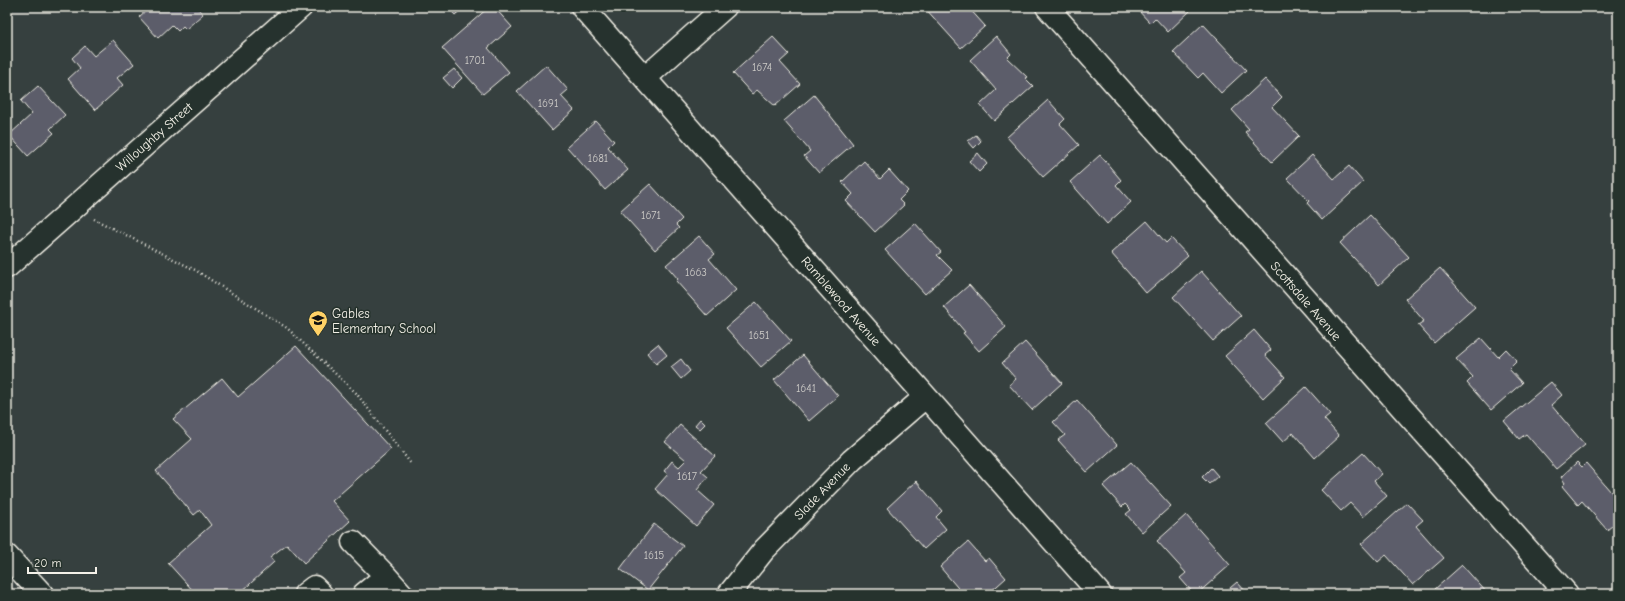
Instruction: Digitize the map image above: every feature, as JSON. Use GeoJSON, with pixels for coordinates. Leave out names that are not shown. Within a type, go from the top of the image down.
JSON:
{"type":"FeatureCollection","features":[{"type":"Feature","properties":{"kind":"street","name":"Willoughby Street"},"geometry":{"type":"LineString","coordinates":[[7,267],[301,7]]}},
{"type":"Feature","properties":{"kind":"street","name":"Ramblewood Avenue"},"geometry":{"type":"LineString","coordinates":[[582,7],[1100,594]]}},
{"type":"Feature","properties":{"kind":"street"},"geometry":{"type":"LineString","coordinates":[[645,78],[725,7]]}},
{"type":"Feature","properties":{"kind":"street","name":"Scottsdale Avenue"},"geometry":{"type":"LineString","coordinates":[[1047,7],[1567,594]]}},
{"type":"Feature","properties":{"kind":"street","name":"Slade Avenue"},"geometry":{"type":"LineString","coordinates":[[729,594],[764,550],[852,460],[925,397]]}},
{"type":"Feature","properties":{"kind":"street"},"geometry":{"type":"LineString","coordinates":[[353,542],[402,594]]}},
{"type":"Feature","properties":{"kind":"street"},"geometry":{"type":"LineString","coordinates":[[7,556],[42,594]]}},
{"type":"Feature","properties":{"kind":"street"},"geometry":{"type":"LineString","coordinates":[[364,594],[386,576]]}},
{"type":"Feature","properties":{"kind":"street"},"geometry":{"type":"LineString","coordinates":[[305,594],[314,587],[321,594]]}},
{"type":"Feature","properties":{"kind":"path"},"geometry":{"type":"LineString","coordinates":[[74,208],[195,270],[287,328],[356,393],[412,465]]}},
{"type":"Feature","properties":{"kind":"building"},"geometry":{"type":"Polygon","coordinates":[[[150,7],[197,7],[203,14],[186,29],[183,26],[178,31],[172,25],[158,38],[139,17],[150,7]]]}},
{"type":"Feature","properties":{"kind":"building"},"geometry":{"type":"Polygon","coordinates":[[[448,7],[464,7],[455,15],[448,7]]]}},
{"type":"Feature","properties":{"kind":"building"},"geometry":{"type":"Polygon","coordinates":[[[489,7],[494,7],[512,27],[488,48],[509,72],[483,94],[442,48],[489,7]]]}},
{"type":"Feature","properties":{"kind":"building"},"geometry":{"type":"Polygon","coordinates":[[[924,7],[968,7],[985,26],[961,48],[924,7]]]}},
{"type":"Feature","properties":{"kind":"building"},"geometry":{"type":"Polygon","coordinates":[[[1135,7],[1188,7],[1191,10],[1168,32],[1155,18],[1150,23],[1135,7]]]}},
{"type":"Feature","properties":{"kind":"building"},"geometry":{"type":"Polygon","coordinates":[[[1203,24],[1246,70],[1221,93],[1203,73],[1198,78],[1173,52],[1203,24]]]}},
{"type":"Feature","properties":{"kind":"building"},"geometry":{"type":"Polygon","coordinates":[[[996,36],[1011,54],[1007,58],[1027,77],[1025,78],[1033,86],[994,121],[980,105],[996,90],[970,60],[996,36]]]}},
{"type":"Feature","properties":{"kind":"building"},"geometry":{"type":"Polygon","coordinates":[[[773,37],[789,54],[780,62],[800,84],[775,106],[757,90],[752,94],[733,73],[773,37]]]}},
{"type":"Feature","properties":{"kind":"building"},"geometry":{"type":"Polygon","coordinates":[[[113,40],[134,64],[117,78],[123,85],[95,110],[68,79],[80,68],[72,58],[85,46],[94,56],[113,40]]]}},
{"type":"Feature","properties":{"kind":"building"},"geometry":{"type":"Polygon","coordinates":[[[546,65],[568,90],[561,96],[574,110],[552,130],[517,91],[546,65]]]}},
{"type":"Feature","properties":{"kind":"building"},"geometry":{"type":"Polygon","coordinates":[[[454,69],[462,78],[452,88],[443,78],[454,69]]]}},
{"type":"Feature","properties":{"kind":"building"},"geometry":{"type":"Polygon","coordinates":[[[1265,79],[1282,97],[1272,107],[1299,136],[1272,162],[1245,132],[1249,129],[1232,110],[1265,79]]]}},
{"type":"Feature","properties":{"kind":"building"},"geometry":{"type":"Polygon","coordinates":[[[38,86],[65,115],[50,129],[54,133],[28,156],[9,135],[32,114],[21,101],[38,86]]]}},
{"type":"Feature","properties":{"kind":"building"},"geometry":{"type":"Polygon","coordinates":[[[814,95],[853,144],[819,173],[804,156],[810,151],[784,121],[814,95]]]}},
{"type":"Feature","properties":{"kind":"building"},"geometry":{"type":"Polygon","coordinates":[[[1048,100],[1065,119],[1060,124],[1079,145],[1043,177],[1007,137],[1048,100]]]}},
{"type":"Feature","properties":{"kind":"building"},"geometry":{"type":"Polygon","coordinates":[[[596,121],[614,141],[608,147],[628,170],[605,190],[567,147],[596,121]]]}},
{"type":"Feature","properties":{"kind":"building"},"geometry":{"type":"Polygon","coordinates":[[[976,135],[981,141],[974,148],[968,141],[976,135]]]}},
{"type":"Feature","properties":{"kind":"building"},"geometry":{"type":"Polygon","coordinates":[[[978,153],[987,164],[979,172],[969,161],[978,153]]]}},
{"type":"Feature","properties":{"kind":"building"},"geometry":{"type":"Polygon","coordinates":[[[1100,155],[1121,180],[1116,185],[1131,202],[1107,224],[1070,182],[1100,155]]]}},
{"type":"Feature","properties":{"kind":"building"},"geometry":{"type":"Polygon","coordinates":[[[1312,155],[1334,179],[1349,166],[1363,182],[1322,220],[1307,203],[1309,201],[1287,178],[1312,155]]]}},
{"type":"Feature","properties":{"kind":"building"},"geometry":{"type":"Polygon","coordinates":[[[864,161],[880,179],[889,170],[908,191],[899,200],[904,205],[875,232],[846,201],[853,194],[842,182],[864,161]]]}},
{"type":"Feature","properties":{"kind":"building"},"geometry":{"type":"Polygon","coordinates":[[[650,184],[682,219],[676,225],[679,228],[655,250],[620,211],[650,184]]]}},
{"type":"Feature","properties":{"kind":"building"},"geometry":{"type":"Polygon","coordinates":[[[1370,215],[1409,257],[1379,285],[1340,243],[1370,215]]]}},
{"type":"Feature","properties":{"kind":"building"},"geometry":{"type":"Polygon","coordinates":[[[1147,221],[1166,243],[1171,238],[1188,256],[1146,293],[1111,253],[1147,221]]]}},
{"type":"Feature","properties":{"kind":"building"},"geometry":{"type":"Polygon","coordinates":[[[915,223],[941,252],[937,255],[952,270],[925,294],[885,250],[915,223]]]}},
{"type":"Feature","properties":{"kind":"building"},"geometry":{"type":"Polygon","coordinates":[[[699,236],[715,254],[709,259],[736,290],[707,316],[676,281],[678,279],[666,265],[699,236]]]}},
{"type":"Feature","properties":{"kind":"building"},"geometry":{"type":"Polygon","coordinates":[[[1440,268],[1475,307],[1434,343],[1418,325],[1424,321],[1405,299],[1440,268]]]}},
{"type":"Feature","properties":{"kind":"building"},"geometry":{"type":"Polygon","coordinates":[[[1201,271],[1241,316],[1213,341],[1173,297],[1201,271]]]}},
{"type":"Feature","properties":{"kind":"building"},"geometry":{"type":"Polygon","coordinates":[[[969,285],[1006,327],[979,351],[963,333],[965,332],[944,307],[969,285]]]}},
{"type":"Feature","properties":{"kind":"building"},"geometry":{"type":"Polygon","coordinates":[[[756,302],[791,341],[761,367],[726,328],[756,302]]]}},
{"type":"Feature","properties":{"kind":"building"},"geometry":{"type":"Polygon","coordinates":[[[1254,330],[1271,350],[1265,355],[1285,377],[1263,398],[1225,356],[1254,330]]]}},
{"type":"Feature","properties":{"kind":"building"},"geometry":{"type":"Polygon","coordinates":[[[1481,338],[1498,357],[1506,349],[1517,361],[1509,369],[1522,383],[1491,410],[1467,383],[1473,377],[1456,359],[1481,338]]]}},
{"type":"Feature","properties":{"kind":"building"},"geometry":{"type":"Polygon","coordinates":[[[1025,342],[1062,383],[1032,410],[1009,385],[1016,379],[1002,363],[1025,342]]]}},
{"type":"Feature","properties":{"kind":"building"},"geometry":{"type":"Polygon","coordinates":[[[658,344],[667,355],[656,364],[647,353],[658,344]]]}},
{"type":"Feature","properties":{"kind":"building"},"geometry":{"type":"Polygon","coordinates":[[[296,346],[391,449],[332,501],[350,521],[304,563],[287,544],[270,557],[274,562],[239,594],[196,594],[168,563],[211,525],[200,510],[194,515],[156,471],[192,439],[173,419],[222,378],[238,397],[296,346]]]}},
{"type":"Feature","properties":{"kind":"building"},"geometry":{"type":"Polygon","coordinates":[[[803,355],[838,396],[809,421],[774,380],[803,355]]]}},
{"type":"Feature","properties":{"kind":"building"},"geometry":{"type":"Polygon","coordinates":[[[681,359],[690,371],[681,379],[671,367],[681,359]]]}},
{"type":"Feature","properties":{"kind":"building"},"geometry":{"type":"Polygon","coordinates":[[[1551,382],[1562,395],[1551,405],[1585,445],[1556,469],[1526,434],[1519,439],[1504,421],[1551,382]]]}},
{"type":"Feature","properties":{"kind":"building"},"geometry":{"type":"Polygon","coordinates":[[[1306,387],[1330,414],[1324,419],[1339,436],[1315,458],[1293,433],[1283,442],[1266,423],[1306,387]]]}},
{"type":"Feature","properties":{"kind":"building"},"geometry":{"type":"Polygon","coordinates":[[[1077,400],[1117,445],[1087,472],[1058,440],[1065,435],[1053,422],[1077,400]]]}},
{"type":"Feature","properties":{"kind":"building"},"geometry":{"type":"Polygon","coordinates":[[[700,419],[705,424],[700,429],[695,425],[700,419]]]}},
{"type":"Feature","properties":{"kind":"building"},"geometry":{"type":"Polygon","coordinates":[[[680,425],[715,456],[701,471],[708,477],[697,490],[714,505],[696,526],[655,489],[668,474],[664,471],[672,461],[679,467],[686,460],[665,442],[680,425]]]}},
{"type":"Feature","properties":{"kind":"building"},"geometry":{"type":"Polygon","coordinates":[[[1363,453],[1382,474],[1374,481],[1387,496],[1363,517],[1350,503],[1341,511],[1321,490],[1363,453]]]}},
{"type":"Feature","properties":{"kind":"building"},"geometry":{"type":"Polygon","coordinates":[[[1131,462],[1171,506],[1142,532],[1126,514],[1131,510],[1125,504],[1122,507],[1103,486],[1131,462]]]}},
{"type":"Feature","properties":{"kind":"building"},"geometry":{"type":"Polygon","coordinates":[[[1577,462],[1582,467],[1586,463],[1618,500],[1618,521],[1607,530],[1582,501],[1578,505],[1562,486],[1565,483],[1561,477],[1577,462]]]}},
{"type":"Feature","properties":{"kind":"building"},"geometry":{"type":"Polygon","coordinates":[[[1211,468],[1218,476],[1209,484],[1202,477],[1211,468]]]}},
{"type":"Feature","properties":{"kind":"building"},"geometry":{"type":"Polygon","coordinates":[[[916,481],[942,511],[936,517],[946,529],[924,549],[887,508],[916,481]]]}},
{"type":"Feature","properties":{"kind":"building"},"geometry":{"type":"Polygon","coordinates":[[[1407,503],[1423,520],[1416,526],[1444,558],[1413,585],[1386,555],[1378,562],[1361,544],[1407,503]]]}},
{"type":"Feature","properties":{"kind":"building"},"geometry":{"type":"Polygon","coordinates":[[[1186,515],[1230,565],[1197,594],[1194,594],[1180,578],[1186,573],[1157,541],[1186,515]]]}},
{"type":"Feature","properties":{"kind":"building"},"geometry":{"type":"Polygon","coordinates":[[[654,524],[683,546],[648,590],[620,569],[654,524]]]}},
{"type":"Feature","properties":{"kind":"building"},"geometry":{"type":"Polygon","coordinates":[[[968,542],[985,561],[989,558],[1006,578],[988,594],[963,594],[940,567],[968,542]]]}},
{"type":"Feature","properties":{"kind":"building"},"geometry":{"type":"Polygon","coordinates":[[[1462,565],[1488,594],[1440,594],[1435,589],[1462,565]]]}},
{"type":"Feature","properties":{"kind":"building"},"geometry":{"type":"Polygon","coordinates":[[[1237,582],[1248,594],[1223,594],[1237,582]]]}},
{"type":"Feature","properties":{"kind":"place","name":"Gables Elementary School"},"geometry":{"type":"Point","coordinates":[318,337]}}]}
